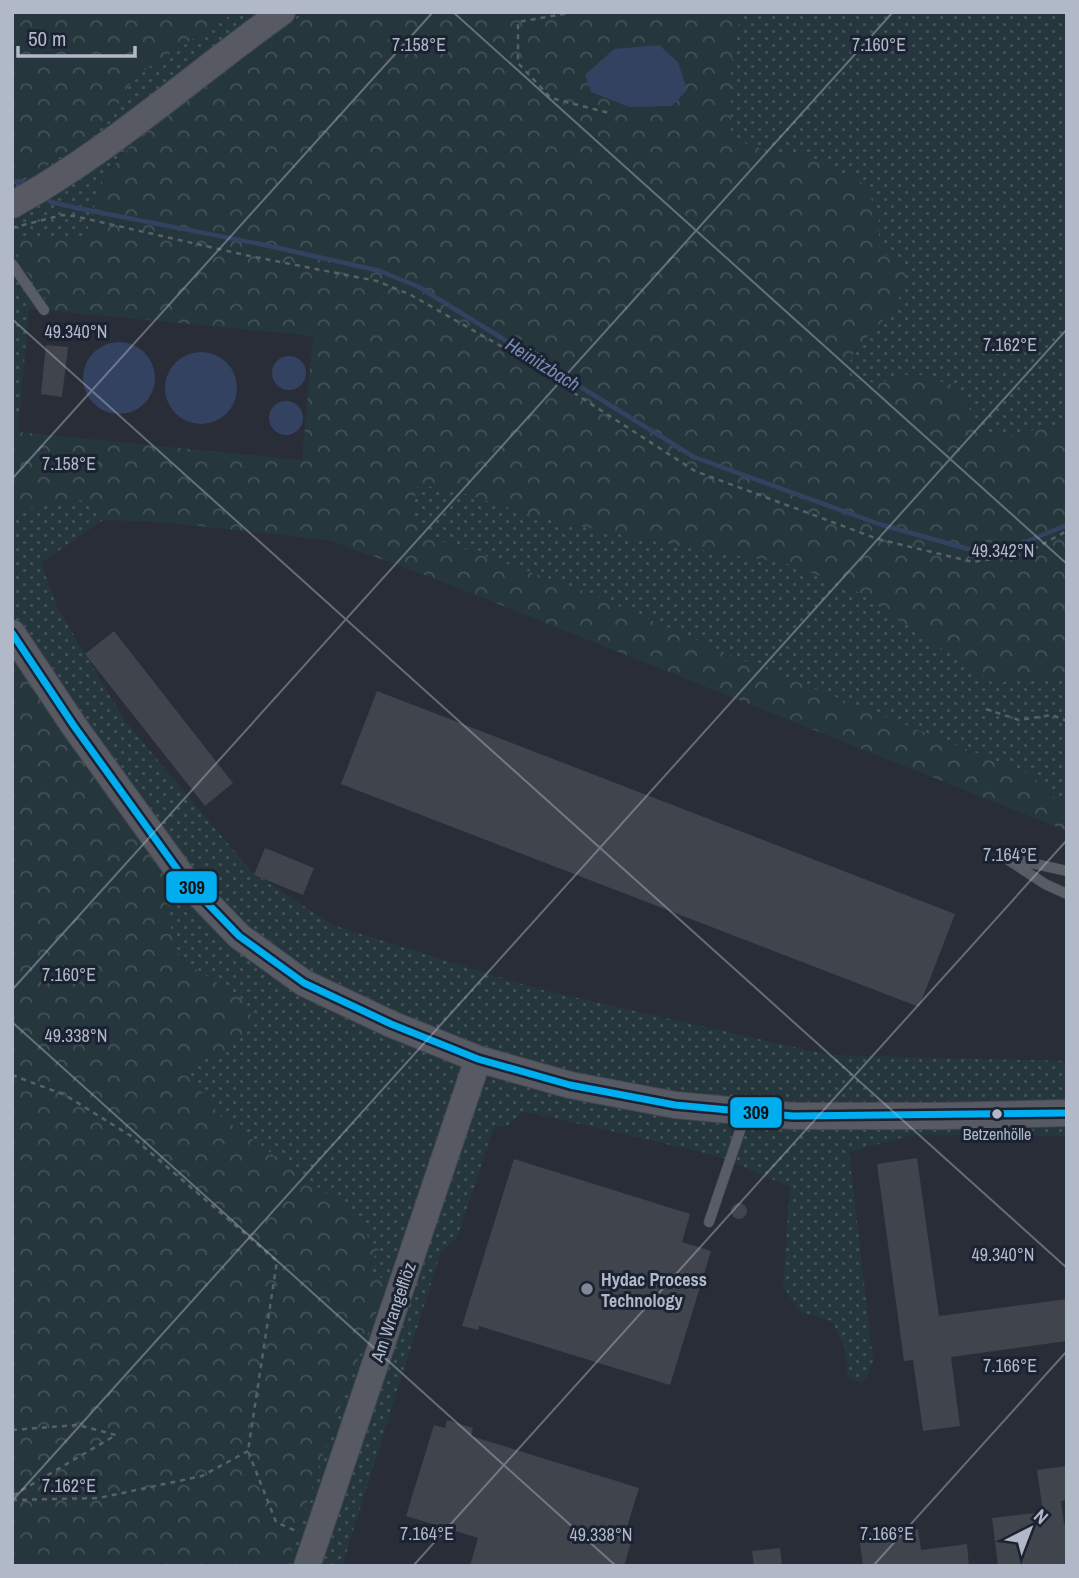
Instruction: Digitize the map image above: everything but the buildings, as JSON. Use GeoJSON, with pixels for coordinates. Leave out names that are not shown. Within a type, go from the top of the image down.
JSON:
{"type":"FeatureCollection","features":[{"type":"Feature","properties":{"kind":"street"},"geometry":{"type":"LineString","coordinates":[[12,205],[57,181],[136,125],[232,48],[282,12]]}},
{"type":"Feature","properties":{"kind":"street"},"geometry":{"type":"LineString","coordinates":[[12,633],[74,726],[185,880],[239,936],[304,983],[391,1024],[478,1059],[570,1085],[675,1105],[746,1112],[857,1117],[1067,1113]]}},
{"type":"Feature","properties":{"kind":"street","name":"Am Wrangelflöz"},"geometry":{"type":"LineString","coordinates":[[307,1566],[478,1059]]}},
{"type":"Feature","properties":{"kind":"lane"},"geometry":{"type":"LineString","coordinates":[[12,264],[44,310]]}},
{"type":"Feature","properties":{"kind":"lane"},"geometry":{"type":"LineString","coordinates":[[1067,871],[1004,857],[1045,884],[1067,894]]}},
{"type":"Feature","properties":{"kind":"lane"},"geometry":{"type":"LineString","coordinates":[[709,1222],[746,1112]]}},
{"type":"Feature","properties":{"kind":"path"},"geometry":{"type":"LineString","coordinates":[[575,12],[517,22],[518,63],[551,98],[609,113]]}},
{"type":"Feature","properties":{"kind":"path"},"geometry":{"type":"LineString","coordinates":[[12,228],[62,215],[74,216],[377,281],[411,295],[506,349],[695,471],[878,539],[973,562],[1024,554],[1067,531]]}},
{"type":"Feature","properties":{"kind":"path"},"geometry":{"type":"LineString","coordinates":[[986,709],[1019,720],[1052,715],[1067,721]]}},
{"type":"Feature","properties":{"kind":"path"},"geometry":{"type":"LineString","coordinates":[[12,1076],[65,1095],[131,1136],[277,1261],[248,1451],[276,1522],[315,1539]]}},
{"type":"Feature","properties":{"kind":"path"},"geometry":{"type":"LineString","coordinates":[[12,1430],[78,1425],[116,1435],[12,1498]]}},
{"type":"Feature","properties":{"kind":"path"},"geometry":{"type":"LineString","coordinates":[[12,1498],[99,1499],[202,1476],[248,1451]]}},
{"type":"Feature","properties":{"kind":"green space"},"geometry":{"type":"Polygon","coordinates":[[[12,12],[235,12],[135,76],[107,123],[43,169],[12,187],[12,12]]]}},
{"type":"Feature","properties":{"kind":"green space"},"geometry":{"type":"Polygon","coordinates":[[[235,12],[307,12],[236,60],[139,136],[109,169],[86,235],[70,241],[27,236],[19,262],[55,311],[29,309],[19,421],[12,421],[12,187],[43,169],[107,123],[135,76],[235,12]]]}},
{"type":"Feature","properties":{"kind":"green space"},"geometry":{"type":"Polygon","coordinates":[[[307,12],[741,12],[731,64],[731,132],[749,146],[812,158],[861,182],[878,210],[879,248],[904,268],[907,286],[885,318],[855,350],[847,368],[852,381],[879,383],[914,373],[952,385],[989,436],[1015,437],[1046,425],[1067,429],[1067,679],[992,682],[855,590],[789,564],[673,545],[540,518],[460,492],[418,484],[410,519],[436,539],[584,591],[735,657],[1031,775],[1067,810],[1067,831],[433,578],[328,540],[161,522],[103,520],[97,503],[78,500],[15,511],[12,515],[12,421],[19,421],[18,432],[302,460],[313,336],[55,311],[19,262],[15,240],[27,236],[70,241],[86,235],[102,179],[139,136],[236,60],[307,12]]]}},
{"type":"Feature","properties":{"kind":"green space"},"geometry":{"type":"Polygon","coordinates":[[[741,12],[1067,12],[1067,429],[1046,425],[1015,437],[989,436],[976,419],[914,373],[879,383],[852,381],[847,368],[855,350],[885,318],[904,268],[879,248],[878,210],[812,158],[749,146],[731,132],[731,64],[741,12]]]}},
{"type":"Feature","properties":{"kind":"green space"},"geometry":{"type":"Polygon","coordinates":[[[418,484],[460,492],[540,518],[673,545],[789,564],[855,590],[992,682],[1067,679],[1067,810],[1031,775],[735,657],[584,591],[436,539],[410,519],[418,484]]]}},
{"type":"Feature","properties":{"kind":"green space"},"geometry":{"type":"Polygon","coordinates":[[[78,500],[97,503],[103,520],[41,563],[57,607],[125,721],[251,871],[332,925],[538,989],[829,1055],[1067,1061],[1067,1136],[912,1135],[849,1152],[873,1360],[867,1379],[860,1383],[848,1377],[845,1348],[832,1321],[800,1312],[783,1286],[790,1187],[718,1156],[522,1112],[508,1126],[494,1127],[457,1238],[441,1252],[342,1566],[287,1566],[318,1468],[388,1277],[380,1278],[370,1274],[369,1242],[363,1220],[220,1116],[187,1072],[197,1059],[223,1053],[241,998],[180,959],[168,918],[174,888],[65,733],[12,651],[12,515],[15,511],[78,500]]]}},
{"type":"Feature","properties":{"kind":"green space"},"geometry":{"type":"Polygon","coordinates":[[[12,651],[65,733],[174,888],[168,918],[180,959],[241,998],[255,1022],[223,1053],[197,1059],[187,1072],[220,1116],[363,1220],[369,1242],[381,1245],[369,1266],[370,1274],[380,1278],[389,1277],[318,1468],[287,1566],[12,1566],[12,651]]]}},
{"type":"Feature","properties":{"kind":"water"},"geometry":{"type":"Polygon","coordinates":[[[659,45],[678,62],[687,90],[672,106],[629,107],[591,92],[585,75],[614,49],[659,45]]]}},
{"type":"Feature","properties":{"kind":"water"},"geometry":{"type":"Polygon","coordinates":[[[119,342],[139,348],[149,358],[155,378],[149,398],[139,408],[119,414],[99,408],[89,398],[83,378],[89,358],[99,348],[119,342]]]}},
{"type":"Feature","properties":{"kind":"water"},"geometry":{"type":"Polygon","coordinates":[[[201,352],[221,358],[231,368],[237,388],[231,408],[221,418],[201,424],[181,418],[171,408],[165,388],[171,368],[181,358],[201,352]]]}},
{"type":"Feature","properties":{"kind":"water"},"geometry":{"type":"Polygon","coordinates":[[[289,356],[301,361],[306,373],[301,385],[289,390],[277,385],[272,373],[277,361],[289,356]]]}},
{"type":"Feature","properties":{"kind":"water"},"geometry":{"type":"Polygon","coordinates":[[[286,401],[298,406],[303,418],[298,430],[286,435],[274,430],[269,418],[274,406],[286,401]]]}},
{"type":"Feature","properties":{"kind":"waterway","name":"Heinitzbach"},"geometry":{"type":"LineString","coordinates":[[12,182],[21,181],[26,184]]}},
{"type":"Feature","properties":{"kind":"waterway","name":"Heinitzbach"},"geometry":{"type":"LineString","coordinates":[[45,197],[51,202],[77,208],[380,271],[419,287],[694,457],[879,524],[968,549],[1013,547],[1067,525]]}},
{"type":"Feature","properties":{"kind":"transit line","name":"309"},"geometry":{"type":"LineString","coordinates":[[12,633],[74,726],[185,880],[239,936],[304,983],[391,1024],[478,1059],[570,1085],[675,1105],[793,1116],[1067,1113]]}},
{"type":"Feature","properties":{"kind":"place","name":"Betzenhölle"},"geometry":{"type":"Point","coordinates":[997,1114]}},
{"type":"Feature","properties":{"kind":"place","name":"Hydac Process Technology"},"geometry":{"type":"Point","coordinates":[587,1289]}}]}
